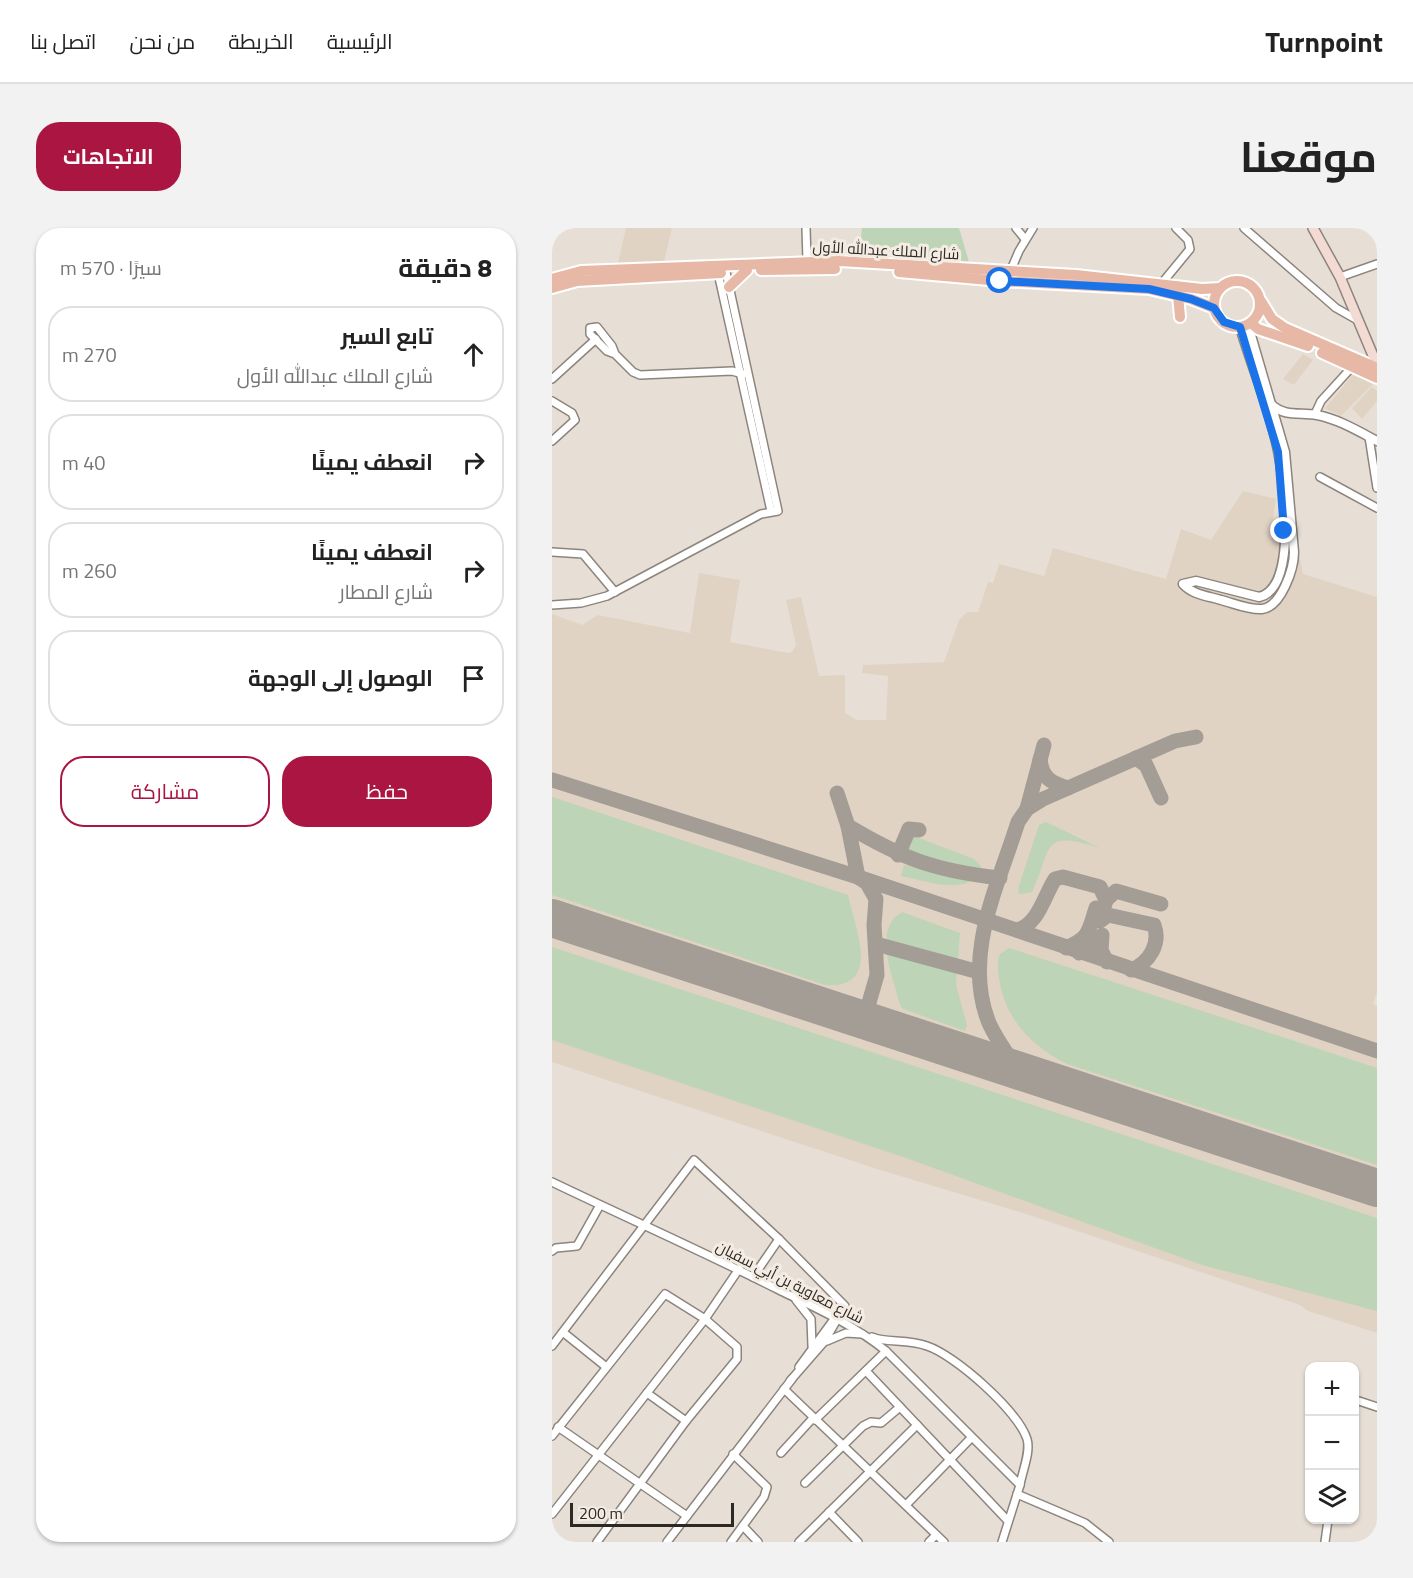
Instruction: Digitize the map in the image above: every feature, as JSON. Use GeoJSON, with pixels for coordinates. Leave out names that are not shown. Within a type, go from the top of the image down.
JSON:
{"type":"FeatureCollection","features":[{"type":"Feature","properties":{"kind":"main road"},"geometry":{"type":"LineString","coordinates":[[1313,228],[1340,277],[1377,367]]}},
{"type":"Feature","properties":{"kind":"main road","name":"شارع الملك عبدالله الأول"},"geometry":{"type":"LineString","coordinates":[[552,288],[577,281],[722,274],[807,261],[1010,272],[1162,283],[1202,289],[1220,288]]}},
{"type":"Feature","properties":{"kind":"main road","name":"شارع الملك عبدالله الأول"},"geometry":{"type":"LineString","coordinates":[[552,279],[580,271],[722,274],[747,270],[887,270],[1000,281],[1138,288],[1191,299],[1214,308]]}},
{"type":"Feature","properties":{"kind":"main road"},"geometry":{"type":"LineString","coordinates":[[1377,367],[1351,362],[1294,340],[1246,325],[1224,322],[1214,308],[1215,297],[1220,288],[1230,281],[1243,281],[1254,287],[1267,312],[1278,324],[1351,362],[1377,378]]}},
{"type":"Feature","properties":{"kind":"main road"},"geometry":{"type":"LineString","coordinates":[[1191,299],[1202,289]]}},
{"type":"Feature","properties":{"kind":"main road"},"geometry":{"type":"LineString","coordinates":[[1178,296],[1180,317]]}},
{"type":"Feature","properties":{"kind":"main road"},"geometry":{"type":"LineString","coordinates":[[1246,325],[1258,314],[1260,298]]}},
{"type":"Feature","properties":{"kind":"main road"},"geometry":{"type":"LineString","coordinates":[[1351,362],[1361,354],[1367,343]]}},
{"type":"Feature","properties":{"kind":"street"},"geometry":{"type":"LineString","coordinates":[[806,228],[807,261]]}},
{"type":"Feature","properties":{"kind":"street"},"geometry":{"type":"LineString","coordinates":[[1016,228],[1025,239]]}},
{"type":"Feature","properties":{"kind":"street"},"geometry":{"type":"LineString","coordinates":[[1010,272],[1025,239],[1033,228]]}},
{"type":"Feature","properties":{"kind":"street"},"geometry":{"type":"LineString","coordinates":[[1162,283],[1190,249],[1188,240],[1176,228]]}},
{"type":"Feature","properties":{"kind":"street"},"geometry":{"type":"LineString","coordinates":[[1244,228],[1336,308],[1359,321]]}},
{"type":"Feature","properties":{"kind":"street"},"geometry":{"type":"LineString","coordinates":[[1340,277],[1377,264]]}},
{"type":"Feature","properties":{"kind":"street"},"geometry":{"type":"LineString","coordinates":[[552,605],[590,601],[615,592],[761,514],[775,511],[741,371],[722,274]]}},
{"type":"Feature","properties":{"kind":"street"},"geometry":{"type":"LineString","coordinates":[[1246,325],[1278,452],[1288,531],[1294,560],[1273,604],[1260,609],[1194,592],[1183,584],[1196,581],[1258,597],[1269,593],[1284,579],[1288,531],[1285,452],[1246,325]]}},
{"type":"Feature","properties":{"kind":"street"},"geometry":{"type":"LineString","coordinates":[[615,354],[609,352],[589,332],[592,326],[597,327],[612,346],[615,354],[633,372],[644,376],[741,371]]}},
{"type":"Feature","properties":{"kind":"street"},"geometry":{"type":"LineString","coordinates":[[552,379],[596,339]]}},
{"type":"Feature","properties":{"kind":"street"},"geometry":{"type":"LineString","coordinates":[[1316,414],[1321,401],[1351,362]]}},
{"type":"Feature","properties":{"kind":"street"},"geometry":{"type":"LineString","coordinates":[[552,401],[572,413],[575,420],[552,441]]}},
{"type":"Feature","properties":{"kind":"street"},"geometry":{"type":"LineString","coordinates":[[1270,402],[1286,413],[1316,414],[1373,439],[1377,488]]}},
{"type":"Feature","properties":{"kind":"street"},"geometry":{"type":"LineString","coordinates":[[1320,477],[1377,508]]}},
{"type":"Feature","properties":{"kind":"street"},"geometry":{"type":"LineString","coordinates":[[1285,550],[1289,562],[1294,560]]}},
{"type":"Feature","properties":{"kind":"street"},"geometry":{"type":"LineString","coordinates":[[552,552],[574,552],[587,557],[615,592]]}},
{"type":"Feature","properties":{"kind":"street"},"geometry":{"type":"LineString","coordinates":[[552,1346],[642,1225],[694,1160],[779,1239],[845,1306],[824,1342],[790,1381]]}},
{"type":"Feature","properties":{"kind":"street","name":"شارع معاوية بن أبي سفيان"},"geometry":{"type":"LineString","coordinates":[[552,1182],[739,1269],[863,1334],[886,1351],[1020,1485]]}},
{"type":"Feature","properties":{"kind":"street"},"geometry":{"type":"LineString","coordinates":[[552,1251],[556,1248],[577,1246],[600,1205]]}},
{"type":"Feature","properties":{"kind":"street"},"geometry":{"type":"LineString","coordinates":[[753,1277],[779,1239]]}},
{"type":"Feature","properties":{"kind":"street"},"geometry":{"type":"LineString","coordinates":[[552,1514],[705,1319],[739,1269]]}},
{"type":"Feature","properties":{"kind":"street"},"geometry":{"type":"LineString","coordinates":[[552,1436],[605,1366],[665,1294],[705,1319],[737,1347],[739,1356],[686,1421],[642,1485],[597,1542]]}},
{"type":"Feature","properties":{"kind":"street"},"geometry":{"type":"LineString","coordinates":[[795,1298],[811,1320],[812,1347]]}},
{"type":"Feature","properties":{"kind":"street"},"geometry":{"type":"LineString","coordinates":[[667,1542],[790,1381],[812,1347],[836,1319]]}},
{"type":"Feature","properties":{"kind":"street"},"geometry":{"type":"LineString","coordinates":[[564,1332],[605,1366]]}},
{"type":"Feature","properties":{"kind":"street"},"geometry":{"type":"LineString","coordinates":[[824,1342],[846,1333],[863,1334],[877,1339],[908,1340],[940,1351],[964,1368],[1017,1422],[1027,1439],[1028,1446],[1020,1485],[1002,1542]]}},
{"type":"Feature","properties":{"kind":"street"},"geometry":{"type":"LineString","coordinates":[[781,1453],[886,1351]]}},
{"type":"Feature","properties":{"kind":"street"},"geometry":{"type":"LineString","coordinates":[[866,1371],[1008,1521]]}},
{"type":"Feature","properties":{"kind":"street"},"geometry":{"type":"LineString","coordinates":[[784,1389],[944,1542]]}},
{"type":"Feature","properties":{"kind":"street"},"geometry":{"type":"LineString","coordinates":[[647,1394],[686,1421]]}},
{"type":"Feature","properties":{"kind":"street"},"geometry":{"type":"LineString","coordinates":[[1359,1401],[1377,1407]]}},
{"type":"Feature","properties":{"kind":"street"},"geometry":{"type":"LineString","coordinates":[[805,1483],[863,1426],[871,1422],[881,1423],[900,1407]]}},
{"type":"Feature","properties":{"kind":"street"},"geometry":{"type":"LineString","coordinates":[[799,1542],[917,1425]]}},
{"type":"Feature","properties":{"kind":"street"},"geometry":{"type":"LineString","coordinates":[[558,1427],[687,1516]]}},
{"type":"Feature","properties":{"kind":"street"},"geometry":{"type":"LineString","coordinates":[[906,1505],[971,1438]]}},
{"type":"Feature","properties":{"kind":"street"},"geometry":{"type":"LineString","coordinates":[[731,1542],[764,1497],[767,1487],[733,1454]]}},
{"type":"Feature","properties":{"kind":"street"},"geometry":{"type":"LineString","coordinates":[[1017,1494],[1085,1523],[1109,1542]]}},
{"type":"Feature","properties":{"kind":"street"},"geometry":{"type":"LineString","coordinates":[[828,1512],[858,1542]]}},
{"type":"Feature","properties":{"kind":"street"},"geometry":{"type":"LineString","coordinates":[[1325,1542],[1327,1524]]}},
{"type":"Feature","properties":{"kind":"street"},"geometry":{"type":"LineString","coordinates":[[742,1527],[758,1542]]}},
{"type":"Feature","properties":{"kind":"street"},"geometry":{"type":"LineString","coordinates":[[929,1542],[936,1535]]}},
{"type":"Feature","properties":{"kind":"shaded area"},"geometry":{"type":"Polygon","coordinates":[[[626,228],[672,228],[664,262],[618,263],[626,228]]]}},
{"type":"Feature","properties":{"kind":"shaded area"},"geometry":{"type":"Polygon","coordinates":[[[1303,354],[1313,360],[1294,385],[1283,379],[1303,354]]]}},
{"type":"Feature","properties":{"kind":"shaded area"},"geometry":{"type":"Polygon","coordinates":[[[1353,375],[1373,384],[1341,416],[1325,408],[1353,375]]]}},
{"type":"Feature","properties":{"kind":"shaded area"},"geometry":{"type":"Polygon","coordinates":[[[1372,387],[1377,391],[1377,401],[1362,419],[1352,408],[1372,387]]]}},
{"type":"Feature","properties":{"kind":"shaded area"},"geometry":{"type":"Polygon","coordinates":[[[1243,491],[1276,499],[1270,538],[1296,537],[1303,574],[1377,597],[1377,992],[1373,1004],[1377,1006],[1377,1333],[1026,1214],[877,1169],[552,1062],[552,614],[582,625],[598,615],[690,633],[699,573],[740,580],[730,642],[788,653],[792,652],[796,645],[786,600],[801,597],[819,676],[845,675],[845,713],[857,720],[886,720],[888,676],[862,673],[863,665],[944,662],[959,620],[967,612],[978,612],[988,582],[993,583],[999,564],[1044,576],[1053,548],[1166,579],[1181,529],[1211,540],[1243,491]]]}},
{"type":"Feature","properties":{"kind":"green space"},"geometry":{"type":"Polygon","coordinates":[[[862,228],[959,228],[969,262],[859,255],[862,228]]]}},
{"type":"Feature","properties":{"kind":"green space"},"geometry":{"type":"Polygon","coordinates":[[[552,797],[848,895],[859,939],[860,967],[854,977],[843,984],[825,985],[552,895],[552,797]]]}},
{"type":"Feature","properties":{"kind":"green space"},"geometry":{"type":"Polygon","coordinates":[[[1046,822],[1100,848],[1067,841],[1058,842],[1051,846],[1047,853],[1032,892],[1018,893],[1039,825],[1046,822]]]}},
{"type":"Feature","properties":{"kind":"green space"},"geometry":{"type":"Polygon","coordinates":[[[911,835],[974,859],[981,866],[977,875],[947,873],[911,862],[905,858],[911,835]]]}},
{"type":"Feature","properties":{"kind":"green space"},"geometry":{"type":"Polygon","coordinates":[[[904,865],[973,880],[957,885],[928,882],[901,876],[904,865]]]}},
{"type":"Feature","properties":{"kind":"green space"},"geometry":{"type":"Polygon","coordinates":[[[902,912],[960,933],[956,985],[967,1025],[965,1031],[903,1009],[900,1005],[890,969],[886,942],[893,920],[902,912]]]}},
{"type":"Feature","properties":{"kind":"green space"},"geometry":{"type":"Polygon","coordinates":[[[552,947],[1377,1218],[1377,1311],[1202,1265],[906,1158],[552,1040],[552,947]]]}},
{"type":"Feature","properties":{"kind":"green space"},"geometry":{"type":"Polygon","coordinates":[[[1009,948],[1377,1068],[1377,1165],[1067,1064],[1052,1056],[1026,1035],[1016,1023],[1002,994],[998,960],[1000,954],[1009,948]]]}},
{"type":"Feature","properties":{"kind":"taxiway"},"geometry":{"type":"LineString","coordinates":[[1019,1071],[989,1023],[982,998],[979,972],[986,921],[1018,822],[1027,809],[1043,799],[1175,741],[1196,737]]}},
{"type":"Feature","properties":{"kind":"taxiway"},"geometry":{"type":"LineString","coordinates":[[1027,809],[1044,745]]}},
{"type":"Feature","properties":{"kind":"taxiway"},"geometry":{"type":"LineString","coordinates":[[1136,758],[1146,765],[1161,798]]}},
{"type":"Feature","properties":{"kind":"taxiway"},"geometry":{"type":"LineString","coordinates":[[1040,759],[1048,779],[1068,788]]}},
{"type":"Feature","properties":{"kind":"taxiway"},"geometry":{"type":"LineString","coordinates":[[552,780],[858,877],[1377,1051]]}},
{"type":"Feature","properties":{"kind":"taxiway"},"geometry":{"type":"LineString","coordinates":[[837,793],[848,826],[858,877],[867,883],[876,899],[874,925],[877,975],[864,1020]]}},
{"type":"Feature","properties":{"kind":"taxiway"},"geometry":{"type":"LineString","coordinates":[[848,826],[886,847],[921,862],[957,872],[1000,878]]}},
{"type":"Feature","properties":{"kind":"taxiway"},"geometry":{"type":"LineString","coordinates":[[898,855],[909,829],[919,830]]}},
{"type":"Feature","properties":{"kind":"taxiway"},"geometry":{"type":"LineString","coordinates":[[1017,930],[1024,927],[1035,916],[1055,879],[1063,877],[1100,887],[1106,900],[1100,921],[1108,915],[1154,925],[1156,939],[1152,952],[1143,963],[1131,970]]}},
{"type":"Feature","properties":{"kind":"taxiway"},"geometry":{"type":"LineString","coordinates":[[1106,900],[1116,891],[1161,904]]}},
{"type":"Feature","properties":{"kind":"taxiway"},"geometry":{"type":"LineString","coordinates":[[1066,948],[1084,937],[1096,908]]}},
{"type":"Feature","properties":{"kind":"taxiway"},"geometry":{"type":"LineString","coordinates":[[1079,953],[1095,946],[1102,935],[1101,950],[1107,962]]}},
{"type":"Feature","properties":{"kind":"taxiway"},"geometry":{"type":"LineString","coordinates":[[876,944],[979,972]]}},
{"type":"Feature","properties":{"kind":"runway"},"geometry":{"type":"LineString","coordinates":[[552,918],[1377,1188]]}},
{"type":"Feature","properties":{"kind":"route"},"geometry":{"type":"LineString","coordinates":[[1000,281],[1050,282],[1160,291],[1214,308],[1219,318],[1228,325],[1240,327],[1278,452],[1284,531]]}}]}
